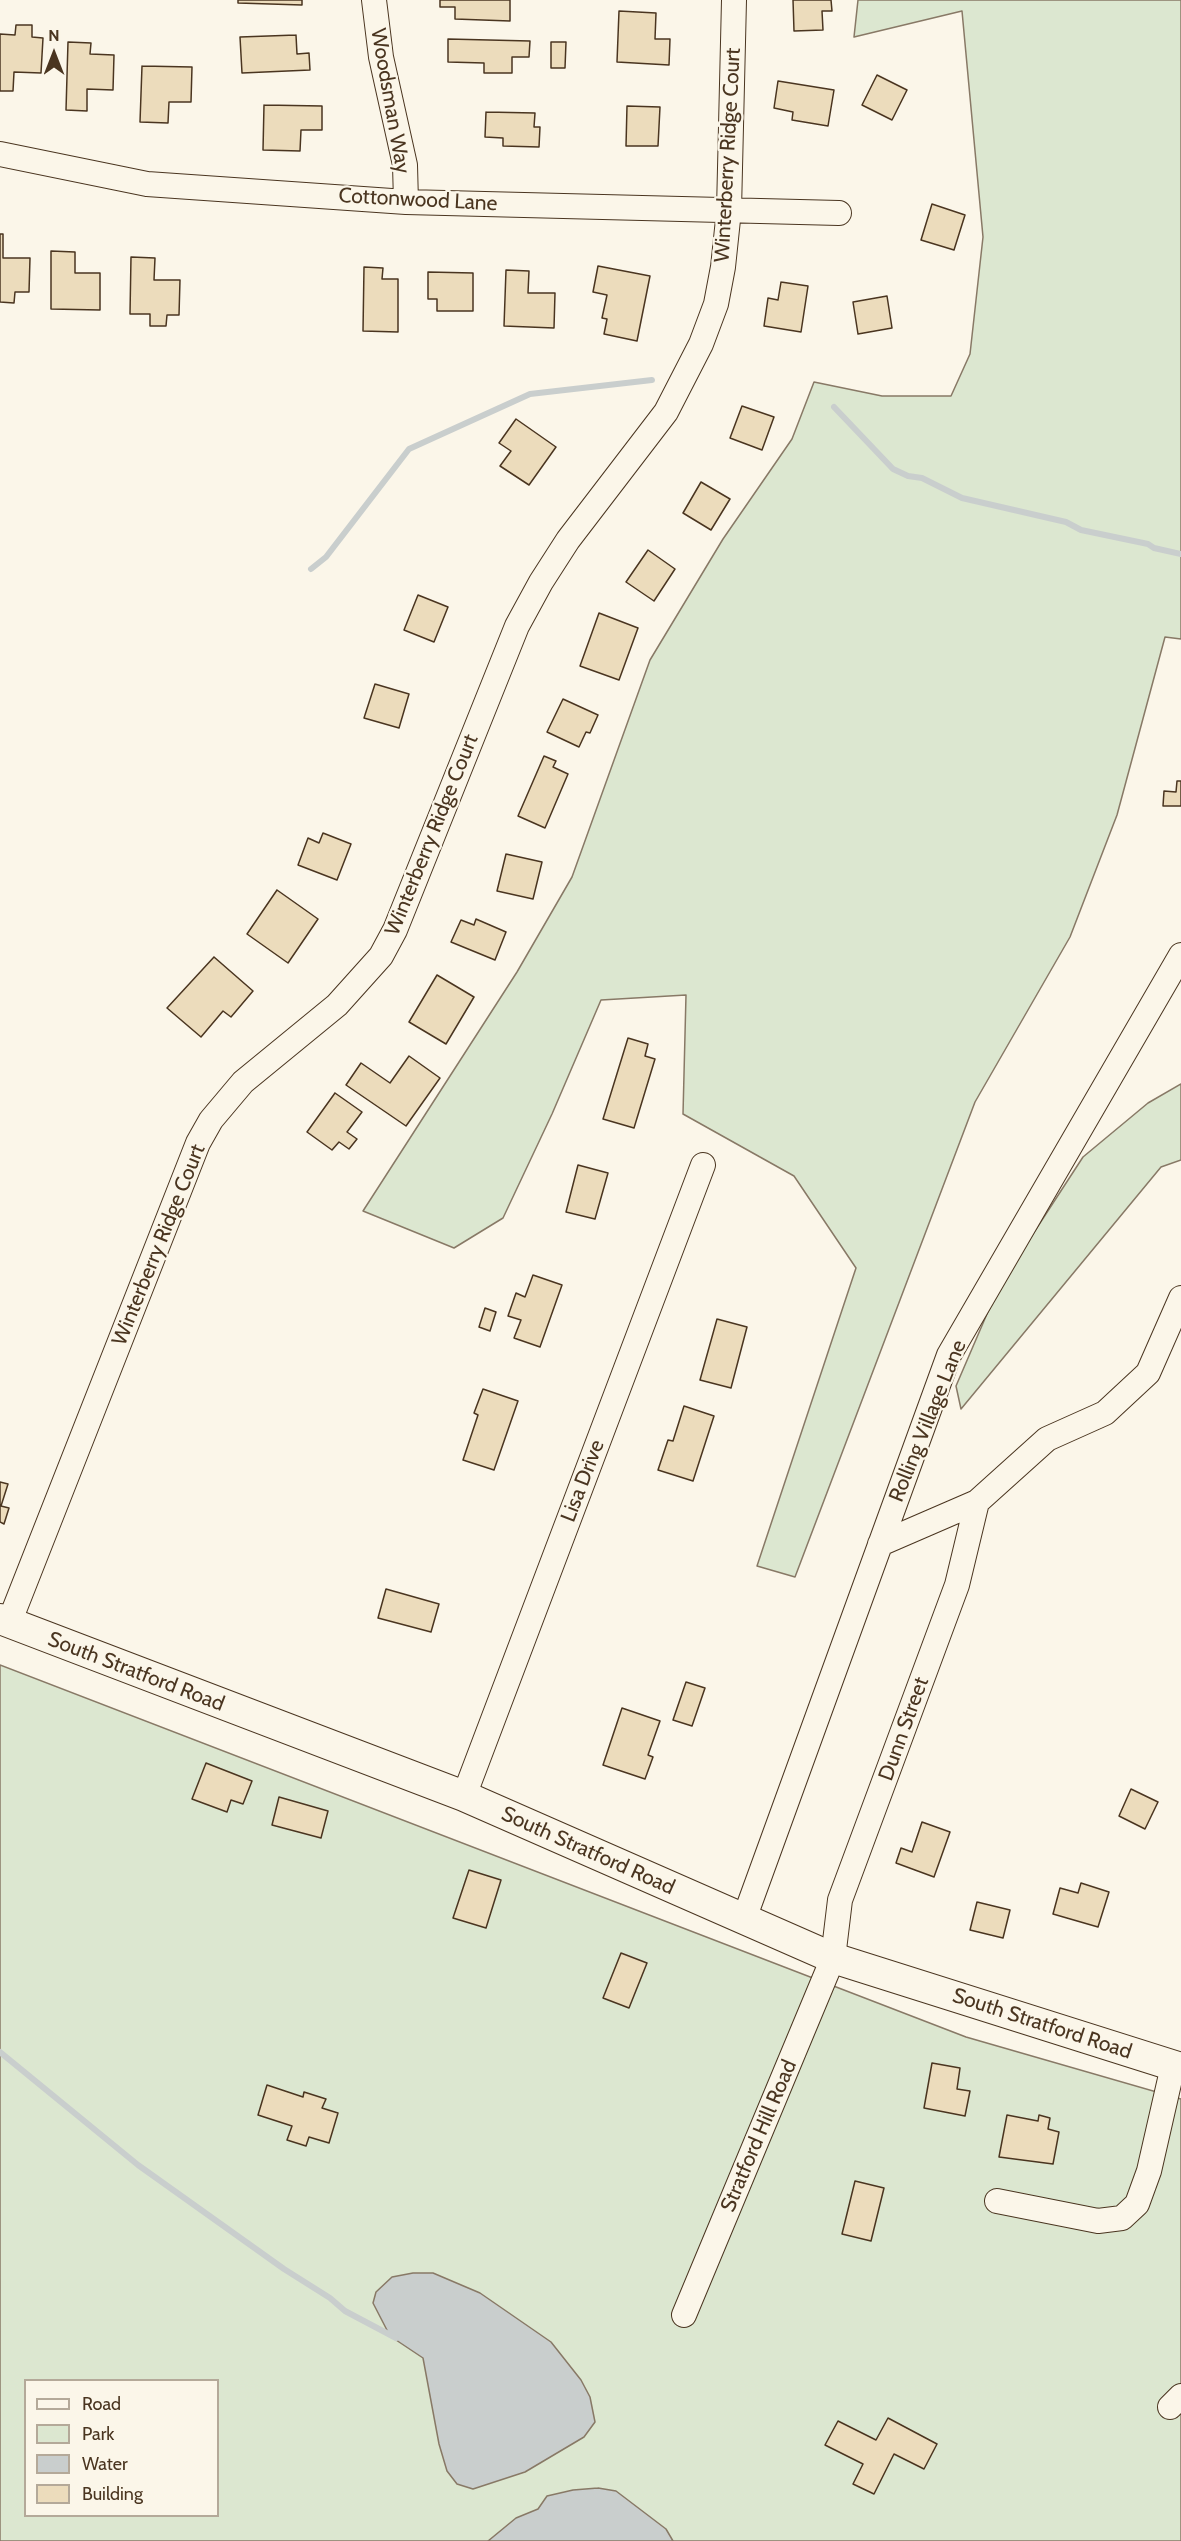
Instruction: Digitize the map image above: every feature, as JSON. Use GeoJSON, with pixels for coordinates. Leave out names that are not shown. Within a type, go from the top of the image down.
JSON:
{"type":"FeatureCollection","features":[{"type":"Feature","properties":{"kind":"main road","name":"South Stratford Road"},"geometry":{"type":"LineString","coordinates":[[5,1621],[464,1796],[833,1958],[1177,2067]]}},
{"type":"Feature","properties":{"kind":"street","name":"Woodsman Way"},"geometry":{"type":"LineString","coordinates":[[374,0],[381,57],[405,165],[406,202]]}},
{"type":"Feature","properties":{"kind":"street","name":"Winterberry Ridge Court"},"geometry":{"type":"LineString","coordinates":[[5,1621],[198,1143],[211,1120],[243,1082],[338,1005],[381,956],[395,930],[517,626],[541,582],[568,540],[666,412],[701,344],[716,304],[723,267],[729,210],[734,0]]}},
{"type":"Feature","properties":{"kind":"street","name":"Cottonwood Lane"},"geometry":{"type":"LineString","coordinates":[[0,154],[147,184],[406,202],[839,213]]}},
{"type":"Feature","properties":{"kind":"street","name":"Rolling Village Lane"},"geometry":{"type":"LineString","coordinates":[[744,1919],[949,1355],[1181,955]]}},
{"type":"Feature","properties":{"kind":"street","name":"Lisa Drive"},"geometry":{"type":"LineString","coordinates":[[464,1796],[703,1165]]}},
{"type":"Feature","properties":{"kind":"street"},"geometry":{"type":"LineString","coordinates":[[880,1544],[977,1502],[1047,1439],[1105,1413],[1148,1373],[1181,1298]]}},
{"type":"Feature","properties":{"kind":"street","name":"Dunn Street"},"geometry":{"type":"LineString","coordinates":[[833,1958],[840,1900],[957,1585],[977,1502]]}},
{"type":"Feature","properties":{"kind":"street","name":"Stratford Hill Road"},"geometry":{"type":"LineString","coordinates":[[684,2315],[833,1958]]}},
{"type":"Feature","properties":{"kind":"street"},"geometry":{"type":"LineString","coordinates":[[997,2201],[1098,2221],[1122,2218],[1137,2204],[1149,2171],[1177,2067]]}},
{"type":"Feature","properties":{"kind":"green space"},"geometry":{"type":"Polygon","coordinates":[[[858,0],[1181,0],[1181,639],[1165,637],[1117,815],[1070,937],[975,1102],[795,1577],[757,1566],[856,1268],[794,1176],[683,1114],[686,995],[601,1000],[552,1114],[503,1218],[454,1248],[363,1211],[517,972],[572,877],[650,660],[723,539],[792,439],[814,382],[882,396],[951,396],[970,354],[983,237],[962,11],[854,37],[858,0]]]}},
{"type":"Feature","properties":{"kind":"green space"},"geometry":{"type":"Polygon","coordinates":[[[1181,1084],[1181,1160],[1161,1167],[961,1409],[956,1386],[999,1286],[1083,1157],[1148,1103],[1181,1084]]]}},
{"type":"Feature","properties":{"kind":"green space"},"geometry":{"type":"Polygon","coordinates":[[[0,1665],[966,2037],[1181,2099],[1181,2541],[0,2541],[0,1665]]]}},
{"type":"Feature","properties":{"kind":"water"},"geometry":{"type":"Polygon","coordinates":[[[413,2273],[433,2273],[480,2293],[551,2342],[581,2380],[590,2397],[595,2422],[584,2437],[525,2472],[473,2489],[457,2484],[447,2471],[439,2444],[423,2358],[390,2336],[373,2303],[376,2292],[392,2277],[413,2273]]]}},
{"type":"Feature","properties":{"kind":"water"},"geometry":{"type":"Polygon","coordinates":[[[598,2488],[616,2491],[666,2529],[673,2541],[488,2541],[516,2518],[538,2509],[547,2496],[573,2490],[598,2488]]]}},
{"type":"Feature","properties":{"kind":"building"},"geometry":{"type":"Polygon","coordinates":[[[238,0],[302,0],[302,5],[238,3],[238,0]]]}},
{"type":"Feature","properties":{"kind":"building"},"geometry":{"type":"Polygon","coordinates":[[[440,0],[510,0],[510,21],[455,19],[455,7],[440,7],[440,0]]]}},
{"type":"Feature","properties":{"kind":"building"},"geometry":{"type":"Polygon","coordinates":[[[793,0],[831,0],[832,11],[822,11],[823,30],[794,31],[793,0]]]}},
{"type":"Feature","properties":{"kind":"building"},"geometry":{"type":"Polygon","coordinates":[[[619,11],[656,13],[655,39],[670,39],[669,65],[617,62],[619,11]]]}},
{"type":"Feature","properties":{"kind":"building"},"geometry":{"type":"Polygon","coordinates":[[[16,25],[32,25],[32,37],[43,38],[41,73],[14,72],[13,91],[0,91],[0,34],[15,35],[16,25]]]}},
{"type":"Feature","properties":{"kind":"building"},"geometry":{"type":"Polygon","coordinates":[[[296,35],[297,54],[309,53],[310,70],[242,73],[240,37],[296,35]]]}},
{"type":"Feature","properties":{"kind":"building"},"geometry":{"type":"Polygon","coordinates":[[[448,39],[530,41],[529,57],[512,57],[512,73],[484,73],[484,63],[448,62],[448,39]]]}},
{"type":"Feature","properties":{"kind":"building"},"geometry":{"type":"Polygon","coordinates":[[[68,42],[91,43],[90,54],[114,55],[113,90],[87,89],[87,111],[66,110],[68,42]]]}},
{"type":"Feature","properties":{"kind":"building"},"geometry":{"type":"Polygon","coordinates":[[[551,42],[566,42],[565,68],[551,68],[551,42]]]}},
{"type":"Feature","properties":{"kind":"building"},"geometry":{"type":"Polygon","coordinates":[[[142,66],[192,67],[191,102],[169,102],[168,123],[140,122],[142,66]]]}},
{"type":"Feature","properties":{"kind":"building"},"geometry":{"type":"Polygon","coordinates":[[[877,75],[907,90],[892,120],[862,105],[877,75]]]}},
{"type":"Feature","properties":{"kind":"building"},"geometry":{"type":"Polygon","coordinates":[[[778,81],[834,90],[828,126],[792,120],[793,112],[774,108],[778,81]]]}},
{"type":"Feature","properties":{"kind":"building"},"geometry":{"type":"Polygon","coordinates":[[[264,105],[322,106],[322,130],[301,130],[300,151],[263,150],[264,105]]]}},
{"type":"Feature","properties":{"kind":"building"},"geometry":{"type":"Polygon","coordinates":[[[627,106],[660,107],[658,146],[626,146],[627,106]]]}},
{"type":"Feature","properties":{"kind":"building"},"geometry":{"type":"Polygon","coordinates":[[[486,112],[535,113],[534,127],[540,127],[539,147],[503,146],[503,138],[485,137],[486,112]]]}},
{"type":"Feature","properties":{"kind":"building"},"geometry":{"type":"Polygon","coordinates":[[[932,204],[965,215],[954,250],[921,240],[932,204]]]}},
{"type":"Feature","properties":{"kind":"building"},"geometry":{"type":"Polygon","coordinates":[[[0,234],[3,234],[3,258],[30,258],[29,292],[15,292],[14,303],[0,302],[0,234]]]}},
{"type":"Feature","properties":{"kind":"building"},"geometry":{"type":"Polygon","coordinates":[[[51,251],[75,252],[75,273],[100,273],[100,310],[51,309],[51,251]]]}},
{"type":"Feature","properties":{"kind":"building"},"geometry":{"type":"Polygon","coordinates":[[[131,257],[155,258],[154,280],[180,280],[179,315],[167,315],[166,326],[150,326],[150,314],[130,314],[131,257]]]}},
{"type":"Feature","properties":{"kind":"building"},"geometry":{"type":"Polygon","coordinates":[[[598,266],[650,276],[637,341],[604,334],[607,319],[602,318],[607,295],[593,292],[598,266]]]}},
{"type":"Feature","properties":{"kind":"building"},"geometry":{"type":"Polygon","coordinates":[[[364,267],[383,268],[382,279],[398,279],[398,332],[363,331],[364,267]]]}},
{"type":"Feature","properties":{"kind":"building"},"geometry":{"type":"Polygon","coordinates":[[[506,270],[529,271],[528,293],[555,293],[554,328],[504,326],[506,270]]]}},
{"type":"Feature","properties":{"kind":"building"},"geometry":{"type":"Polygon","coordinates":[[[428,272],[473,273],[473,311],[437,311],[437,299],[428,299],[428,272]]]}},
{"type":"Feature","properties":{"kind":"building"},"geometry":{"type":"Polygon","coordinates":[[[781,282],[808,286],[801,332],[764,326],[768,298],[778,300],[781,282]]]}},
{"type":"Feature","properties":{"kind":"building"},"geometry":{"type":"Polygon","coordinates":[[[887,296],[892,328],[858,334],[853,302],[887,296]]]}},
{"type":"Feature","properties":{"kind":"building"},"geometry":{"type":"Polygon","coordinates":[[[742,406],[774,417],[762,450],[730,438],[742,406]]]}},
{"type":"Feature","properties":{"kind":"building"},"geometry":{"type":"Polygon","coordinates":[[[516,419],[556,447],[529,485],[500,466],[511,451],[499,443],[516,419]]]}},
{"type":"Feature","properties":{"kind":"building"},"geometry":{"type":"Polygon","coordinates":[[[701,482],[730,499],[711,530],[683,513],[701,482]]]}},
{"type":"Feature","properties":{"kind":"building"},"geometry":{"type":"Polygon","coordinates":[[[648,550],[675,569],[654,601],[626,582],[648,550]]]}},
{"type":"Feature","properties":{"kind":"building"},"geometry":{"type":"Polygon","coordinates":[[[418,595],[448,607],[434,642],[404,630],[418,595]]]}},
{"type":"Feature","properties":{"kind":"building"},"geometry":{"type":"Polygon","coordinates":[[[599,613],[638,628],[619,680],[580,666],[599,613]]]}},
{"type":"Feature","properties":{"kind":"building"},"geometry":{"type":"Polygon","coordinates":[[[375,684],[409,694],[399,728],[364,718],[375,684]]]}},
{"type":"Feature","properties":{"kind":"building"},"geometry":{"type":"Polygon","coordinates":[[[563,699],[598,715],[590,733],[586,732],[579,747],[547,732],[563,699]]]}},
{"type":"Feature","properties":{"kind":"building"},"geometry":{"type":"Polygon","coordinates":[[[544,756],[556,761],[553,767],[568,774],[545,828],[518,816],[544,756]]]}},
{"type":"Feature","properties":{"kind":"building"},"geometry":{"type":"Polygon","coordinates":[[[1177,781],[1181,781],[1181,806],[1163,806],[1164,791],[1176,792],[1177,781]]]}},
{"type":"Feature","properties":{"kind":"building"},"geometry":{"type":"Polygon","coordinates":[[[323,833],[351,844],[337,880],[298,865],[308,838],[319,843],[323,833]]]}},
{"type":"Feature","properties":{"kind":"building"},"geometry":{"type":"Polygon","coordinates":[[[506,854],[542,862],[533,899],[497,891],[506,854]]]}},
{"type":"Feature","properties":{"kind":"building"},"geometry":{"type":"Polygon","coordinates":[[[277,890],[318,919],[288,963],[247,934],[277,890]]]}},
{"type":"Feature","properties":{"kind":"building"},"geometry":{"type":"Polygon","coordinates":[[[476,919],[506,932],[495,960],[451,942],[461,920],[474,925],[476,919]]]}},
{"type":"Feature","properties":{"kind":"building"},"geometry":{"type":"Polygon","coordinates":[[[214,957],[253,991],[231,1017],[223,1011],[201,1037],[167,1008],[214,957]]]}},
{"type":"Feature","properties":{"kind":"building"},"geometry":{"type":"Polygon","coordinates":[[[437,975],[474,997],[446,1044],[409,1022],[437,975]]]}},
{"type":"Feature","properties":{"kind":"building"},"geometry":{"type":"Polygon","coordinates":[[[628,1038],[648,1044],[645,1056],[655,1059],[634,1128],[603,1119],[628,1038]]]}},
{"type":"Feature","properties":{"kind":"building"},"geometry":{"type":"Polygon","coordinates":[[[409,1056],[440,1078],[406,1126],[346,1085],[361,1063],[390,1083],[409,1056]]]}},
{"type":"Feature","properties":{"kind":"building"},"geometry":{"type":"Polygon","coordinates":[[[335,1093],[362,1112],[347,1132],[357,1139],[349,1149],[339,1142],[332,1150],[307,1132],[335,1093]]]}},
{"type":"Feature","properties":{"kind":"building"},"geometry":{"type":"Polygon","coordinates":[[[578,1165],[608,1173],[595,1219],[566,1212],[578,1165]]]}},
{"type":"Feature","properties":{"kind":"building"},"geometry":{"type":"Polygon","coordinates":[[[533,1275],[562,1285],[540,1347],[514,1338],[521,1320],[508,1316],[516,1293],[525,1297],[533,1275]]]}},
{"type":"Feature","properties":{"kind":"building"},"geometry":{"type":"Polygon","coordinates":[[[485,1308],[496,1312],[490,1331],[479,1327],[485,1308]]]}},
{"type":"Feature","properties":{"kind":"building"},"geometry":{"type":"Polygon","coordinates":[[[717,1319],[747,1327],[731,1388],[700,1380],[717,1319]]]}},
{"type":"Feature","properties":{"kind":"building"},"geometry":{"type":"Polygon","coordinates":[[[483,1389],[518,1401],[494,1470],[463,1460],[478,1415],[474,1413],[483,1389]]]}},
{"type":"Feature","properties":{"kind":"building"},"geometry":{"type":"Polygon","coordinates":[[[684,1406],[714,1416],[693,1481],[658,1470],[668,1440],[673,1441],[684,1406]]]}},
{"type":"Feature","properties":{"kind":"building"},"geometry":{"type":"Polygon","coordinates":[[[0,1482],[8,1484],[1,1506],[9,1508],[4,1524],[0,1522],[0,1482]]]}},
{"type":"Feature","properties":{"kind":"building"},"geometry":{"type":"Polygon","coordinates":[[[386,1589],[439,1604],[431,1632],[378,1618],[386,1589]]]}},
{"type":"Feature","properties":{"kind":"building"},"geometry":{"type":"Polygon","coordinates":[[[686,1682],[705,1688],[692,1726],[673,1720],[686,1682]]]}},
{"type":"Feature","properties":{"kind":"building"},"geometry":{"type":"Polygon","coordinates":[[[622,1708],[660,1721],[648,1755],[653,1757],[645,1779],[603,1765],[622,1708]]]}},
{"type":"Feature","properties":{"kind":"building"},"geometry":{"type":"Polygon","coordinates":[[[206,1763],[252,1781],[243,1804],[231,1800],[227,1812],[192,1799],[206,1763]]]}},
{"type":"Feature","properties":{"kind":"building"},"geometry":{"type":"Polygon","coordinates":[[[1131,1789],[1158,1802],[1145,1829],[1119,1816],[1131,1789]]]}},
{"type":"Feature","properties":{"kind":"building"},"geometry":{"type":"Polygon","coordinates":[[[279,1797],[328,1811],[321,1838],[272,1825],[279,1797]]]}},
{"type":"Feature","properties":{"kind":"building"},"geometry":{"type":"Polygon","coordinates":[[[922,1822],[950,1832],[934,1877],[896,1863],[901,1848],[912,1852],[922,1822]]]}},
{"type":"Feature","properties":{"kind":"building"},"geometry":{"type":"Polygon","coordinates":[[[469,1870],[501,1880],[486,1928],[453,1918],[469,1870]]]}},
{"type":"Feature","properties":{"kind":"building"},"geometry":{"type":"Polygon","coordinates":[[[1081,1883],[1109,1892],[1098,1927],[1053,1914],[1060,1888],[1078,1893],[1081,1883]]]}},
{"type":"Feature","properties":{"kind":"building"},"geometry":{"type":"Polygon","coordinates":[[[977,1902],[1010,1910],[1003,1938],[970,1930],[977,1902]]]}},
{"type":"Feature","properties":{"kind":"building"},"geometry":{"type":"Polygon","coordinates":[[[621,1953],[647,1963],[629,2008],[603,1998],[621,1953]]]}},
{"type":"Feature","properties":{"kind":"building"},"geometry":{"type":"Polygon","coordinates":[[[932,2063],[960,2068],[957,2089],[970,2091],[965,2116],[924,2108],[932,2063]]]}},
{"type":"Feature","properties":{"kind":"building"},"geometry":{"type":"Polygon","coordinates":[[[267,2085],[303,2097],[304,2092],[326,2099],[322,2108],[338,2113],[329,2143],[309,2137],[306,2146],[287,2140],[292,2126],[258,2115],[267,2085]]]}},
{"type":"Feature","properties":{"kind":"building"},"geometry":{"type":"Polygon","coordinates":[[[1007,2115],[1038,2121],[1039,2115],[1050,2118],[1048,2129],[1059,2132],[1053,2164],[999,2157],[1007,2115]]]}},
{"type":"Feature","properties":{"kind":"building"},"geometry":{"type":"Polygon","coordinates":[[[855,2181],[884,2188],[871,2241],[842,2234],[855,2181]]]}},
{"type":"Feature","properties":{"kind":"building"},"geometry":{"type":"Polygon","coordinates":[[[888,2418],[937,2444],[924,2469],[894,2454],[874,2494],[853,2484],[863,2464],[825,2445],[838,2421],[876,2440],[888,2418]]]}},
{"type":"Feature","properties":{"kind":"waterway"},"geometry":{"type":"LineString","coordinates":[[311,569],[326,557],[409,449],[530,394],[652,380]]}},
{"type":"Feature","properties":{"kind":"waterway"},"geometry":{"type":"LineString","coordinates":[[834,407],[893,469],[908,476],[922,478],[962,498],[1066,522],[1081,530],[1148,544],[1154,548],[1181,554]]}},
{"type":"Feature","properties":{"kind":"waterway"},"geometry":{"type":"LineString","coordinates":[[0,2052],[138,2165],[284,2269],[330,2298],[345,2311],[396,2338]]}}]}
